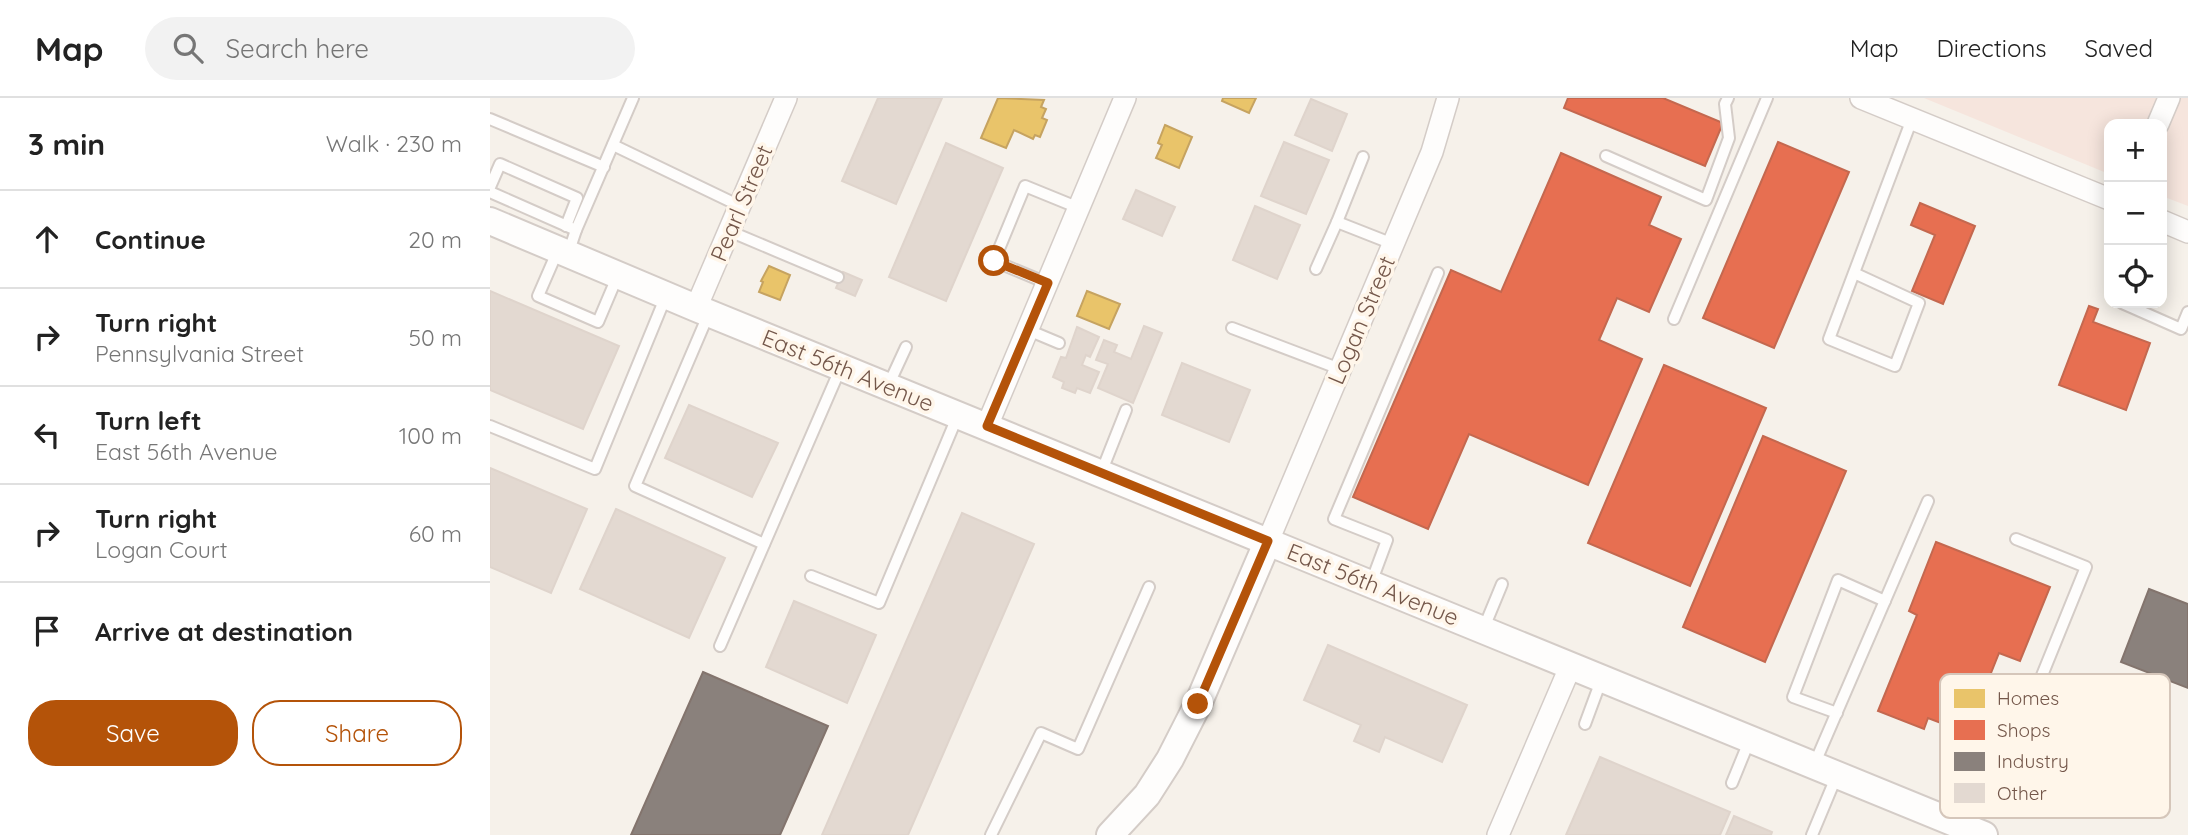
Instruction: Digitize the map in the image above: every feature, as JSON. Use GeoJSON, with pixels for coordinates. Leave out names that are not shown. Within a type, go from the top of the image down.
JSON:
{"type":"FeatureCollection","features":[{"type":"Feature","properties":{"kind":"street","name":"Pearl Street"},"geometry":{"type":"LineString","coordinates":[[702,311],[729,231],[786,98]]}},
{"type":"Feature","properties":{"kind":"street"},"geometry":{"type":"LineString","coordinates":[[987,426],[1125,98]]}},
{"type":"Feature","properties":{"kind":"street","name":"Logan Street"},"geometry":{"type":"LineString","coordinates":[[1268,541],[1432,152],[1448,98]]}},
{"type":"Feature","properties":{"kind":"street"},"geometry":{"type":"LineString","coordinates":[[1861,98],[2104,198]]}},
{"type":"Feature","properties":{"kind":"street"},"geometry":{"type":"LineString","coordinates":[[2160,119],[2169,98]]}},
{"type":"Feature","properties":{"kind":"street","name":"East 56th Avenue"},"geometry":{"type":"LineString","coordinates":[[490,221],[567,240],[618,275],[666,296],[1940,817]]}},
{"type":"Feature","properties":{"kind":"street"},"geometry":{"type":"LineString","coordinates":[[2167,223],[2188,232]]}},
{"type":"Feature","properties":{"kind":"street"},"geometry":{"type":"LineString","coordinates":[[1110,835],[1147,795],[1170,759],[1198,704],[1268,541]]}},
{"type":"Feature","properties":{"kind":"street"},"geometry":{"type":"LineString","coordinates":[[1498,835],[1571,665]]}},
{"type":"Feature","properties":{"kind":"street","name":"East 56th Avenue"},"geometry":{"type":"LineString","coordinates":[[1943,818],[1984,835]]}},
{"type":"Feature","properties":{"kind":"lane"},"geometry":{"type":"LineString","coordinates":[[618,275],[598,322],[538,296],[604,167],[634,98]]}},
{"type":"Feature","properties":{"kind":"lane"},"geometry":{"type":"LineString","coordinates":[[1606,156],[1706,201],[1729,138],[1725,104],[1728,98]]}},
{"type":"Feature","properties":{"kind":"lane"},"geometry":{"type":"LineString","coordinates":[[1674,319],[1766,98]]}},
{"type":"Feature","properties":{"kind":"lane"},"geometry":{"type":"LineString","coordinates":[[490,119],[604,167]]}},
{"type":"Feature","properties":{"kind":"lane"},"geometry":{"type":"LineString","coordinates":[[1854,273],[1919,303],[1895,366],[1829,339],[1912,119]]}},
{"type":"Feature","properties":{"kind":"lane"},"geometry":{"type":"LineString","coordinates":[[613,145],[740,206]]}},
{"type":"Feature","properties":{"kind":"lane"},"geometry":{"type":"LineString","coordinates":[[1315,269],[1363,157]]}},
{"type":"Feature","properties":{"kind":"lane"},"geometry":{"type":"LineString","coordinates":[[500,164],[577,198],[567,240],[490,190],[500,164]]}},
{"type":"Feature","properties":{"kind":"lane"},"geometry":{"type":"LineString","coordinates":[[1048,283],[994,261],[1025,186],[1079,208]]}},
{"type":"Feature","properties":{"kind":"lane"},"geometry":{"type":"LineString","coordinates":[[1337,222],[1393,244]]}},
{"type":"Feature","properties":{"kind":"lane"},"geometry":{"type":"LineString","coordinates":[[729,231],[838,277]]}},
{"type":"Feature","properties":{"kind":"lane"},"geometry":{"type":"LineString","coordinates":[[1371,583],[1387,540],[1334,519],[1438,274]]}},
{"type":"Feature","properties":{"kind":"lane"},"geometry":{"type":"LineString","coordinates":[[490,426],[595,469],[666,296]]}},
{"type":"Feature","properties":{"kind":"lane"},"geometry":{"type":"LineString","coordinates":[[2133,308],[2181,329],[2188,312]]}},
{"type":"Feature","properties":{"kind":"lane"},"geometry":{"type":"LineString","coordinates":[[702,311],[635,486],[764,544]]}},
{"type":"Feature","properties":{"kind":"lane"},"geometry":{"type":"LineString","coordinates":[[1232,328],[1340,369]]}},
{"type":"Feature","properties":{"kind":"lane"},"geometry":{"type":"LineString","coordinates":[[1028,330],[1059,343]]}},
{"type":"Feature","properties":{"kind":"lane"},"geometry":{"type":"LineString","coordinates":[[888,386],[906,347]]}},
{"type":"Feature","properties":{"kind":"lane"},"geometry":{"type":"LineString","coordinates":[[720,646],[841,367]]}},
{"type":"Feature","properties":{"kind":"lane"},"geometry":{"type":"LineString","coordinates":[[1101,473],[1126,410]]}},
{"type":"Feature","properties":{"kind":"lane"},"geometry":{"type":"LineString","coordinates":[[811,576],[880,603],[958,415]]}},
{"type":"Feature","properties":{"kind":"lane"},"geometry":{"type":"LineString","coordinates":[[1812,835],[1837,713],[1928,501]]}},
{"type":"Feature","properties":{"kind":"lane"},"geometry":{"type":"LineString","coordinates":[[2016,539],[2085,567],[2042,674]]}},
{"type":"Feature","properties":{"kind":"lane"},"geometry":{"type":"LineString","coordinates":[[1837,713],[1793,697],[1838,580],[1885,601]]}},
{"type":"Feature","properties":{"kind":"lane"},"geometry":{"type":"LineString","coordinates":[[1483,629],[1502,584]]}},
{"type":"Feature","properties":{"kind":"lane"},"geometry":{"type":"LineString","coordinates":[[991,835],[1041,733],[1078,749],[1149,587]]}},
{"type":"Feature","properties":{"kind":"lane"},"geometry":{"type":"LineString","coordinates":[[1585,724],[1602,678]]}},
{"type":"Feature","properties":{"kind":"lane"},"geometry":{"type":"LineString","coordinates":[[1732,783],[1750,739]]}},
{"type":"Feature","properties":{"kind":"shaded area"},"geometry":{"type":"Polygon","coordinates":[[[1924,98],[2188,98],[2188,206],[2167,198],[2167,119],[2104,119],[2104,172],[1924,98]]]}},
{"type":"Feature","properties":{"kind":"building: Homes"},"geometry":{"type":"Polygon","coordinates":[[[998,98],[1044,100],[1041,107],[1046,109],[1042,118],[1047,120],[1040,137],[1035,135],[1033,139],[1014,130],[1006,148],[981,138],[998,98]]]}},
{"type":"Feature","properties":{"kind":"building: Homes"},"geometry":{"type":"Polygon","coordinates":[[[1223,98],[1256,98],[1249,113],[1222,101],[1223,98]]]}},
{"type":"Feature","properties":{"kind":"building: Homes"},"geometry":{"type":"Polygon","coordinates":[[[1165,125],[1192,137],[1179,168],[1156,158],[1162,145],[1158,143],[1165,125]]]}},
{"type":"Feature","properties":{"kind":"building: Homes"},"geometry":{"type":"Polygon","coordinates":[[[769,266],[790,275],[780,300],[759,292],[769,266]]]}},
{"type":"Feature","properties":{"kind":"building: Homes"},"geometry":{"type":"Polygon","coordinates":[[[1087,291],[1120,304],[1109,329],[1077,316],[1087,291]]]}},
{"type":"Feature","properties":{"kind":"building: Shops"},"geometry":{"type":"Polygon","coordinates":[[[1568,98],[1663,98],[1723,123],[1705,166],[1564,108],[1568,98]]]}},
{"type":"Feature","properties":{"kind":"building: Shops"},"geometry":{"type":"Polygon","coordinates":[[[1778,142],[1849,172],[1774,348],[1703,318],[1778,142]]]}},
{"type":"Feature","properties":{"kind":"building: Shops"},"geometry":{"type":"Polygon","coordinates":[[[1561,153],[1661,197],[1649,225],[1681,239],[1649,312],[1617,298],[1599,340],[1642,359],[1588,485],[1469,434],[1428,529],[1353,497],[1451,270],[1501,292],[1561,153]]]}},
{"type":"Feature","properties":{"kind":"building: Shops"},"geometry":{"type":"Polygon","coordinates":[[[1920,203],[1975,226],[1943,304],[1912,291],[1935,235],[1911,225],[1920,203]]]}},
{"type":"Feature","properties":{"kind":"building: Shops"},"geometry":{"type":"Polygon","coordinates":[[[2089,306],[2098,309],[2093,322],[2150,343],[2126,410],[2059,385],[2089,306]]]}},
{"type":"Feature","properties":{"kind":"building: Shops"},"geometry":{"type":"Polygon","coordinates":[[[1664,365],[1766,408],[1690,586],[1588,543],[1664,365]]]}},
{"type":"Feature","properties":{"kind":"building: Shops"},"geometry":{"type":"Polygon","coordinates":[[[1763,436],[1846,471],[1765,662],[1683,627],[1763,436]]]}},
{"type":"Feature","properties":{"kind":"building: Shops"},"geometry":{"type":"Polygon","coordinates":[[[1936,542],[2050,587],[2020,661],[1999,653],[1991,674],[1940,674],[1940,723],[1928,718],[1924,729],[1878,711],[1917,615],[1909,611],[1936,542]]]}},
{"type":"Feature","properties":{"kind":"building: Industry"},"geometry":{"type":"Polygon","coordinates":[[[2149,589],[2188,604],[2188,688],[2170,681],[2170,674],[2152,674],[2121,662],[2149,589]]]}},
{"type":"Feature","properties":{"kind":"building: Industry"},"geometry":{"type":"Polygon","coordinates":[[[703,672],[828,726],[780,835],[631,835],[703,672]]]}},
{"type":"Feature","properties":{"kind":"building: Other"},"geometry":{"type":"Polygon","coordinates":[[[878,98],[942,98],[896,204],[842,181],[878,98]]]}},
{"type":"Feature","properties":{"kind":"building: Other"},"geometry":{"type":"Polygon","coordinates":[[[1311,99],[1347,114],[1332,151],[1295,135],[1311,99]]]}},
{"type":"Feature","properties":{"kind":"building: Other"},"geometry":{"type":"Polygon","coordinates":[[[1284,142],[1329,160],[1306,214],[1261,196],[1284,142]]]}},
{"type":"Feature","properties":{"kind":"building: Other"},"geometry":{"type":"Polygon","coordinates":[[[946,143],[1003,168],[946,301],[889,277],[946,143]]]}},
{"type":"Feature","properties":{"kind":"building: Other"},"geometry":{"type":"Polygon","coordinates":[[[1136,190],[1175,207],[1162,236],[1123,219],[1136,190]]]}},
{"type":"Feature","properties":{"kind":"building: Other"},"geometry":{"type":"Polygon","coordinates":[[[1255,206],[1300,225],[1277,279],[1233,260],[1255,206]]]}},
{"type":"Feature","properties":{"kind":"building: Other"},"geometry":{"type":"Polygon","coordinates":[[[843,272],[862,280],[855,296],[836,288],[843,272]]]}},
{"type":"Feature","properties":{"kind":"building: Other"},"geometry":{"type":"Polygon","coordinates":[[[490,291],[619,346],[583,429],[490,390],[490,291]]]}},
{"type":"Feature","properties":{"kind":"building: Other"},"geometry":{"type":"Polygon","coordinates":[[[1144,326],[1162,333],[1133,403],[1098,388],[1108,364],[1096,360],[1104,340],[1117,345],[1114,352],[1131,359],[1144,326]]]}},
{"type":"Feature","properties":{"kind":"building: Other"},"geometry":{"type":"Polygon","coordinates":[[[1077,327],[1099,337],[1090,357],[1086,355],[1082,365],[1099,372],[1090,393],[1077,388],[1075,393],[1062,388],[1064,382],[1053,377],[1061,357],[1066,358],[1077,327]]]}},
{"type":"Feature","properties":{"kind":"building: Other"},"geometry":{"type":"Polygon","coordinates":[[[1182,363],[1250,390],[1229,442],[1162,415],[1182,363]]]}},
{"type":"Feature","properties":{"kind":"building: Other"},"geometry":{"type":"Polygon","coordinates":[[[689,405],[778,443],[752,497],[665,458],[689,405]]]}},
{"type":"Feature","properties":{"kind":"building: Other"},"geometry":{"type":"Polygon","coordinates":[[[490,468],[587,509],[551,593],[490,567],[490,468]]]}},
{"type":"Feature","properties":{"kind":"building: Other"},"geometry":{"type":"Polygon","coordinates":[[[616,509],[725,558],[689,638],[580,589],[616,509]]]}},
{"type":"Feature","properties":{"kind":"building: Other"},"geometry":{"type":"Polygon","coordinates":[[[962,513],[1034,544],[908,835],[822,835],[962,513]]]}},
{"type":"Feature","properties":{"kind":"building: Other"},"geometry":{"type":"Polygon","coordinates":[[[794,601],[876,635],[847,703],[766,667],[794,601]]]}},
{"type":"Feature","properties":{"kind":"building: Other"},"geometry":{"type":"Polygon","coordinates":[[[1328,645],[1467,705],[1442,762],[1385,737],[1379,752],[1354,741],[1361,725],[1304,700],[1328,645]]]}},
{"type":"Feature","properties":{"kind":"building: Other"},"geometry":{"type":"Polygon","coordinates":[[[1600,757],[1730,812],[1720,835],[1566,835],[1600,757]]]}},
{"type":"Feature","properties":{"kind":"building: Other"},"geometry":{"type":"Polygon","coordinates":[[[1734,816],[1772,832],[1771,835],[1726,835],[1734,816]]]}},
{"type":"Feature","properties":{"kind":"route"},"geometry":{"type":"LineString","coordinates":[[994,261],[1048,283],[987,426],[1268,541],[1198,704]]}}]}
